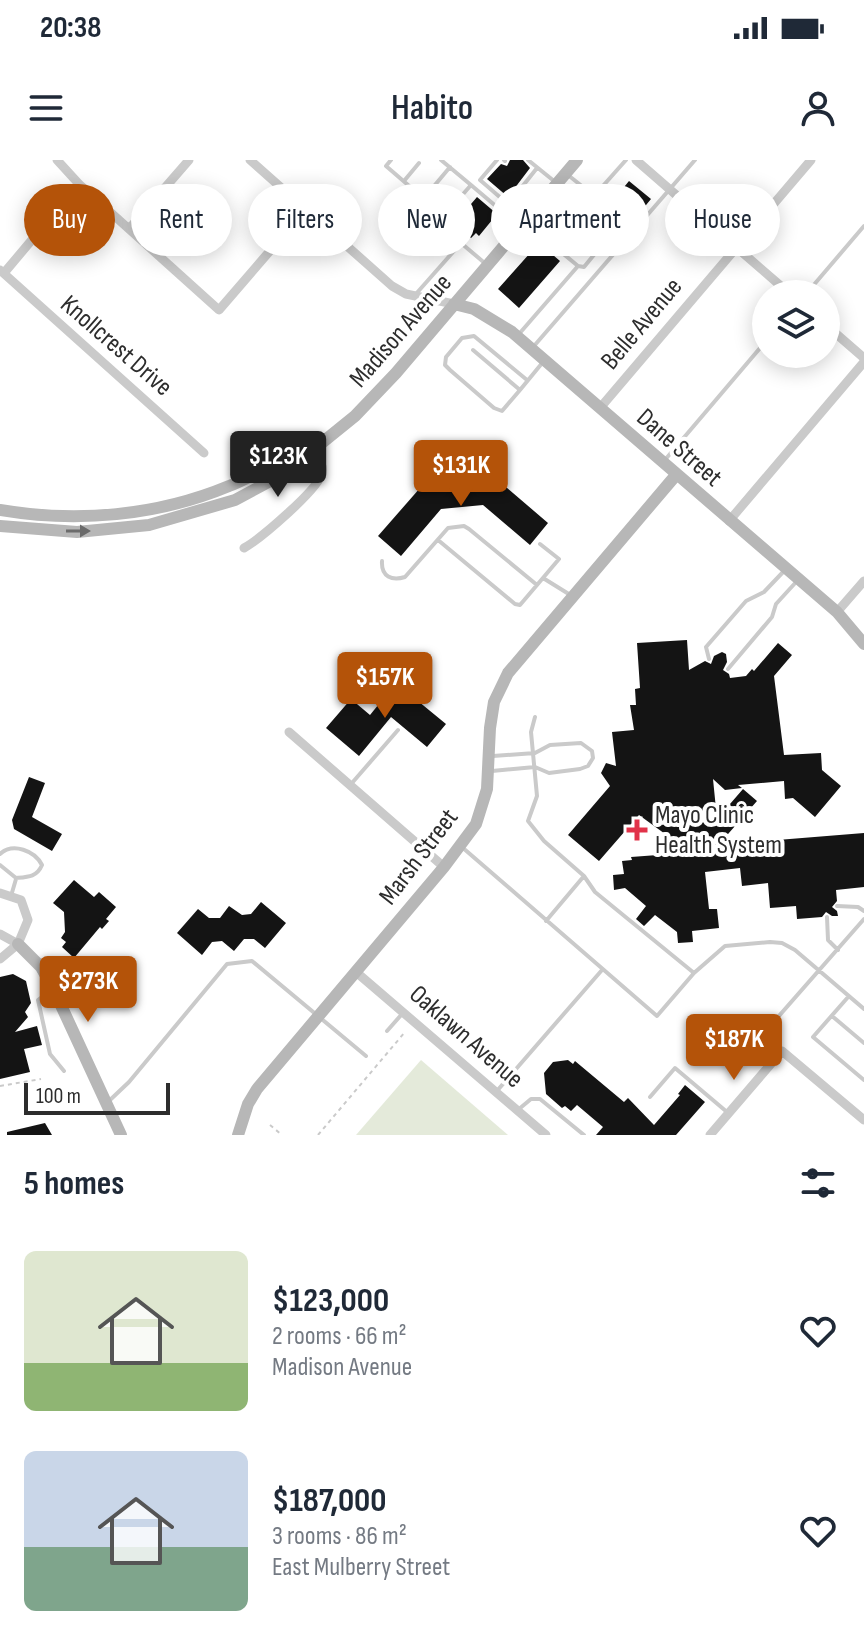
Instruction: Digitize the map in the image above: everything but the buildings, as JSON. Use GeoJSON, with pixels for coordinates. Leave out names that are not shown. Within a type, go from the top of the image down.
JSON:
{"type":"FeatureCollection","features":[{"type":"Feature","properties":{"kind":"street"},"geometry":{"type":"LineString","coordinates":[[57,160],[79,184]]}},
{"type":"Feature","properties":{"kind":"street"},"geometry":{"type":"LineString","coordinates":[[129,229],[189,160]]}},
{"type":"Feature","properties":{"kind":"street"},"geometry":{"type":"LineString","coordinates":[[250,160],[277,184]]}},
{"type":"Feature","properties":{"kind":"street","name":"Madison Avenue"},"geometry":{"type":"LineString","coordinates":[[557,184],[577,160]]}},
{"type":"Feature","properties":{"kind":"street"},"geometry":{"type":"LineString","coordinates":[[636,160],[665,186]]}},
{"type":"Feature","properties":{"kind":"street","name":"Belle Avenue"},"geometry":{"type":"LineString","coordinates":[[780,196],[811,160]]}},
{"type":"Feature","properties":{"kind":"street"},"geometry":{"type":"LineString","coordinates":[[115,216],[219,310],[266,256]]}},
{"type":"Feature","properties":{"kind":"street"},"geometry":{"type":"LineString","coordinates":[[2,271],[24,246]]}},
{"type":"Feature","properties":{"kind":"street"},"geometry":{"type":"LineString","coordinates":[[358,256],[392,286],[414,296],[454,304]]}},
{"type":"Feature","properties":{"kind":"street","name":"Madison Avenue"},"geometry":{"type":"LineString","coordinates":[[0,526],[88,532],[171,521],[215,508],[258,490],[302,464],[313,450],[375,396],[495,256]]}},
{"type":"Feature","properties":{"kind":"street","name":"Belle Avenue"},"geometry":{"type":"LineString","coordinates":[[600,408],[728,256]]}},
{"type":"Feature","properties":{"kind":"street"},"geometry":{"type":"LineString","coordinates":[[746,256],[774,280]]}},
{"type":"Feature","properties":{"kind":"street","name":"Knollcrest Drive"},"geometry":{"type":"LineString","coordinates":[[2,271],[204,453]]}},
{"type":"Feature","properties":{"kind":"street","name":"Dane Street"},"geometry":{"type":"LineString","coordinates":[[454,304],[485,314],[517,336],[837,612],[864,644]]}},
{"type":"Feature","properties":{"kind":"street"},"geometry":{"type":"LineString","coordinates":[[729,521],[864,360],[840,338]]}},
{"type":"Feature","properties":{"kind":"street"},"geometry":{"type":"LineString","coordinates":[[244,548],[259,540],[322,476],[322,464],[313,450]]}},
{"type":"Feature","properties":{"kind":"street","name":"Madison Avenue"},"geometry":{"type":"LineString","coordinates":[[0,510],[77,517],[146,510],[229,486],[294,452],[313,450]]}},
{"type":"Feature","properties":{"kind":"street","name":"Marsh Street"},"geometry":{"type":"LineString","coordinates":[[238,1135],[248,1104],[257,1089],[461,846],[479,815],[489,771],[494,702],[508,673],[676,475]]}},
{"type":"Feature","properties":{"kind":"street"},"geometry":{"type":"LineString","coordinates":[[837,612],[864,581]]}},
{"type":"Feature","properties":{"kind":"street"},"geometry":{"type":"LineString","coordinates":[[289,732],[444,867]]}},
{"type":"Feature","properties":{"kind":"street"},"geometry":{"type":"LineString","coordinates":[[0,893],[21,900],[28,920],[18,944],[0,959]]}},
{"type":"Feature","properties":{"kind":"street"},"geometry":{"type":"LineString","coordinates":[[0,934],[18,944],[41,967],[121,1135]]}},
{"type":"Feature","properties":{"kind":"street","name":"Oaklawn Avenue"},"geometry":{"type":"LineString","coordinates":[[356,972],[546,1135]]}},
{"type":"Feature","properties":{"kind":"street"},"geometry":{"type":"LineString","coordinates":[[710,1135],[782,1051],[864,1120]]}},
{"type":"Feature","properties":{"kind":"lane"},"geometry":{"type":"LineString","coordinates":[[391,160],[386,166],[408,184]]}},
{"type":"Feature","properties":{"kind":"lane"},"geometry":{"type":"LineString","coordinates":[[441,160],[470,184]]}},
{"type":"Feature","properties":{"kind":"lane"},"geometry":{"type":"LineString","coordinates":[[491,190],[480,180],[492,170],[497,160]]}},
{"type":"Feature","properties":{"kind":"lane"},"geometry":{"type":"LineString","coordinates":[[528,160],[551,184]]}},
{"type":"Feature","properties":{"kind":"lane"},"geometry":{"type":"LineString","coordinates":[[607,184],[626,160]]}},
{"type":"Feature","properties":{"kind":"lane"},"geometry":{"type":"LineString","coordinates":[[674,184],[695,160]]}},
{"type":"Feature","properties":{"kind":"lane"},"geometry":{"type":"LineString","coordinates":[[404,181],[419,163]]}},
{"type":"Feature","properties":{"kind":"lane"},"geometry":{"type":"LineString","coordinates":[[436,184],[450,167]]}},
{"type":"Feature","properties":{"kind":"lane"},"geometry":{"type":"LineString","coordinates":[[523,184],[537,168]]}},
{"type":"Feature","properties":{"kind":"lane"},"geometry":{"type":"LineString","coordinates":[[566,173],[579,184]]}},
{"type":"Feature","properties":{"kind":"lane"},"geometry":{"type":"LineString","coordinates":[[475,188],[491,202]]}},
{"type":"Feature","properties":{"kind":"lane"},"geometry":{"type":"LineString","coordinates":[[649,213],[665,195]]}},
{"type":"Feature","properties":{"kind":"lane"},"geometry":{"type":"LineString","coordinates":[[818,280],[864,226]]}},
{"type":"Feature","properties":{"kind":"lane"},"geometry":{"type":"LineString","coordinates":[[475,255],[487,265]]}},
{"type":"Feature","properties":{"kind":"lane"},"geometry":{"type":"LineString","coordinates":[[414,296],[449,256]]}},
{"type":"Feature","properties":{"kind":"lane"},"geometry":{"type":"LineString","coordinates":[[565,256],[584,267],[593,256]]}},
{"type":"Feature","properties":{"kind":"lane"},"geometry":{"type":"LineString","coordinates":[[532,349],[612,256]]}},
{"type":"Feature","properties":{"kind":"lane"},"geometry":{"type":"LineString","coordinates":[[517,336],[578,266]]}},
{"type":"Feature","properties":{"kind":"lane"},"geometry":{"type":"LineString","coordinates":[[527,380],[474,336],[462,338],[446,357],[445,365],[450,370],[494,408],[502,411],[544,360]]}},
{"type":"Feature","properties":{"kind":"lane"},"geometry":{"type":"LineString","coordinates":[[473,350],[520,390]]}},
{"type":"Feature","properties":{"kind":"lane"},"geometry":{"type":"LineString","coordinates":[[662,463],[752,357]]}},
{"type":"Feature","properties":{"kind":"lane"},"geometry":{"type":"LineString","coordinates":[[382,561],[386,576],[392,579],[405,577],[448,528],[464,526],[537,585]]}},
{"type":"Feature","properties":{"kind":"lane"},"geometry":{"type":"LineString","coordinates":[[438,540],[520,605],[559,559],[540,544]]}},
{"type":"Feature","properties":{"kind":"lane"},"geometry":{"type":"LineString","coordinates":[[709,659],[706,647],[746,601],[764,592],[785,569]]}},
{"type":"Feature","properties":{"kind":"lane"},"geometry":{"type":"LineString","coordinates":[[543,578],[572,596]]}},
{"type":"Feature","properties":{"kind":"lane"},"geometry":{"type":"LineString","coordinates":[[728,669],[737,662],[744,648],[772,617],[776,604],[798,579]]}},
{"type":"Feature","properties":{"kind":"lane"},"geometry":{"type":"LineString","coordinates":[[535,717],[531,732],[537,796],[528,821],[544,841],[584,876],[595,892],[694,973]]}},
{"type":"Feature","properties":{"kind":"lane"},"geometry":{"type":"LineString","coordinates":[[350,785],[398,730]]}},
{"type":"Feature","properties":{"kind":"lane"},"geometry":{"type":"LineString","coordinates":[[489,771],[535,767],[549,773],[580,769],[588,766],[593,758],[592,751],[581,743],[550,745],[533,753],[490,756]]}},
{"type":"Feature","properties":{"kind":"lane"},"geometry":{"type":"LineString","coordinates":[[461,846],[657,1016],[694,973],[725,946],[770,942],[789,946],[864,1009]]}},
{"type":"Feature","properties":{"kind":"lane"},"geometry":{"type":"LineString","coordinates":[[0,854],[6,848],[17,847],[39,859],[42,865],[39,872],[16,878]]}},
{"type":"Feature","properties":{"kind":"lane"},"geometry":{"type":"LineString","coordinates":[[0,865],[16,878]]}},
{"type":"Feature","properties":{"kind":"lane"},"geometry":{"type":"LineString","coordinates":[[546,921],[584,876]]}},
{"type":"Feature","properties":{"kind":"lane"},"geometry":{"type":"LineString","coordinates":[[11,896],[16,878]]}},
{"type":"Feature","properties":{"kind":"lane"},"geometry":{"type":"LineString","coordinates":[[837,906],[858,907],[864,911]]}},
{"type":"Feature","properties":{"kind":"lane"},"geometry":{"type":"LineString","coordinates":[[827,917],[828,940],[838,950]]}},
{"type":"Feature","properties":{"kind":"lane"},"geometry":{"type":"LineString","coordinates":[[762,1028],[771,1025],[864,919]]}},
{"type":"Feature","properties":{"kind":"lane"},"geometry":{"type":"LineString","coordinates":[[105,1105],[129,1082],[227,964],[252,961],[366,1056]]}},
{"type":"Feature","properties":{"kind":"lane"},"geometry":{"type":"LineString","coordinates":[[496,1093],[602,970]]}},
{"type":"Feature","properties":{"kind":"lane"},"geometry":{"type":"LineString","coordinates":[[53,988],[38,1000],[50,1054],[64,1071]]}},
{"type":"Feature","properties":{"kind":"lane"},"geometry":{"type":"LineString","coordinates":[[849,996],[813,1037],[864,1080]]}},
{"type":"Feature","properties":{"kind":"lane"},"geometry":{"type":"LineString","coordinates":[[387,1031],[403,1012]]}},
{"type":"Feature","properties":{"kind":"lane"},"geometry":{"type":"LineString","coordinates":[[832,1016],[864,1043]]}},
{"type":"Feature","properties":{"kind":"lane"},"geometry":{"type":"LineString","coordinates":[[650,1097],[675,1068],[729,1113]]}},
{"type":"Feature","properties":{"kind":"lane"},"geometry":{"type":"LineString","coordinates":[[517,1111],[531,1099],[540,1099],[584,1135]]}},
{"type":"Feature","properties":{"kind":"path"},"geometry":{"type":"LineString","coordinates":[[318,1135],[405,1032]]}},
{"type":"Feature","properties":{"kind":"path"},"geometry":{"type":"LineString","coordinates":[[0,1086],[41,1079]]}},
{"type":"Feature","properties":{"kind":"path"},"geometry":{"type":"LineString","coordinates":[[270,1125],[282,1135]]}},
{"type":"Feature","properties":{"kind":"green space"},"geometry":{"type":"Polygon","coordinates":[[[421,1060],[508,1135],[356,1135],[421,1060]]]}},
{"type":"Feature","properties":{"kind":"place","name":"Mayo Clinic Health System"},"geometry":{"type":"Point","coordinates":[637,830]}}]}
